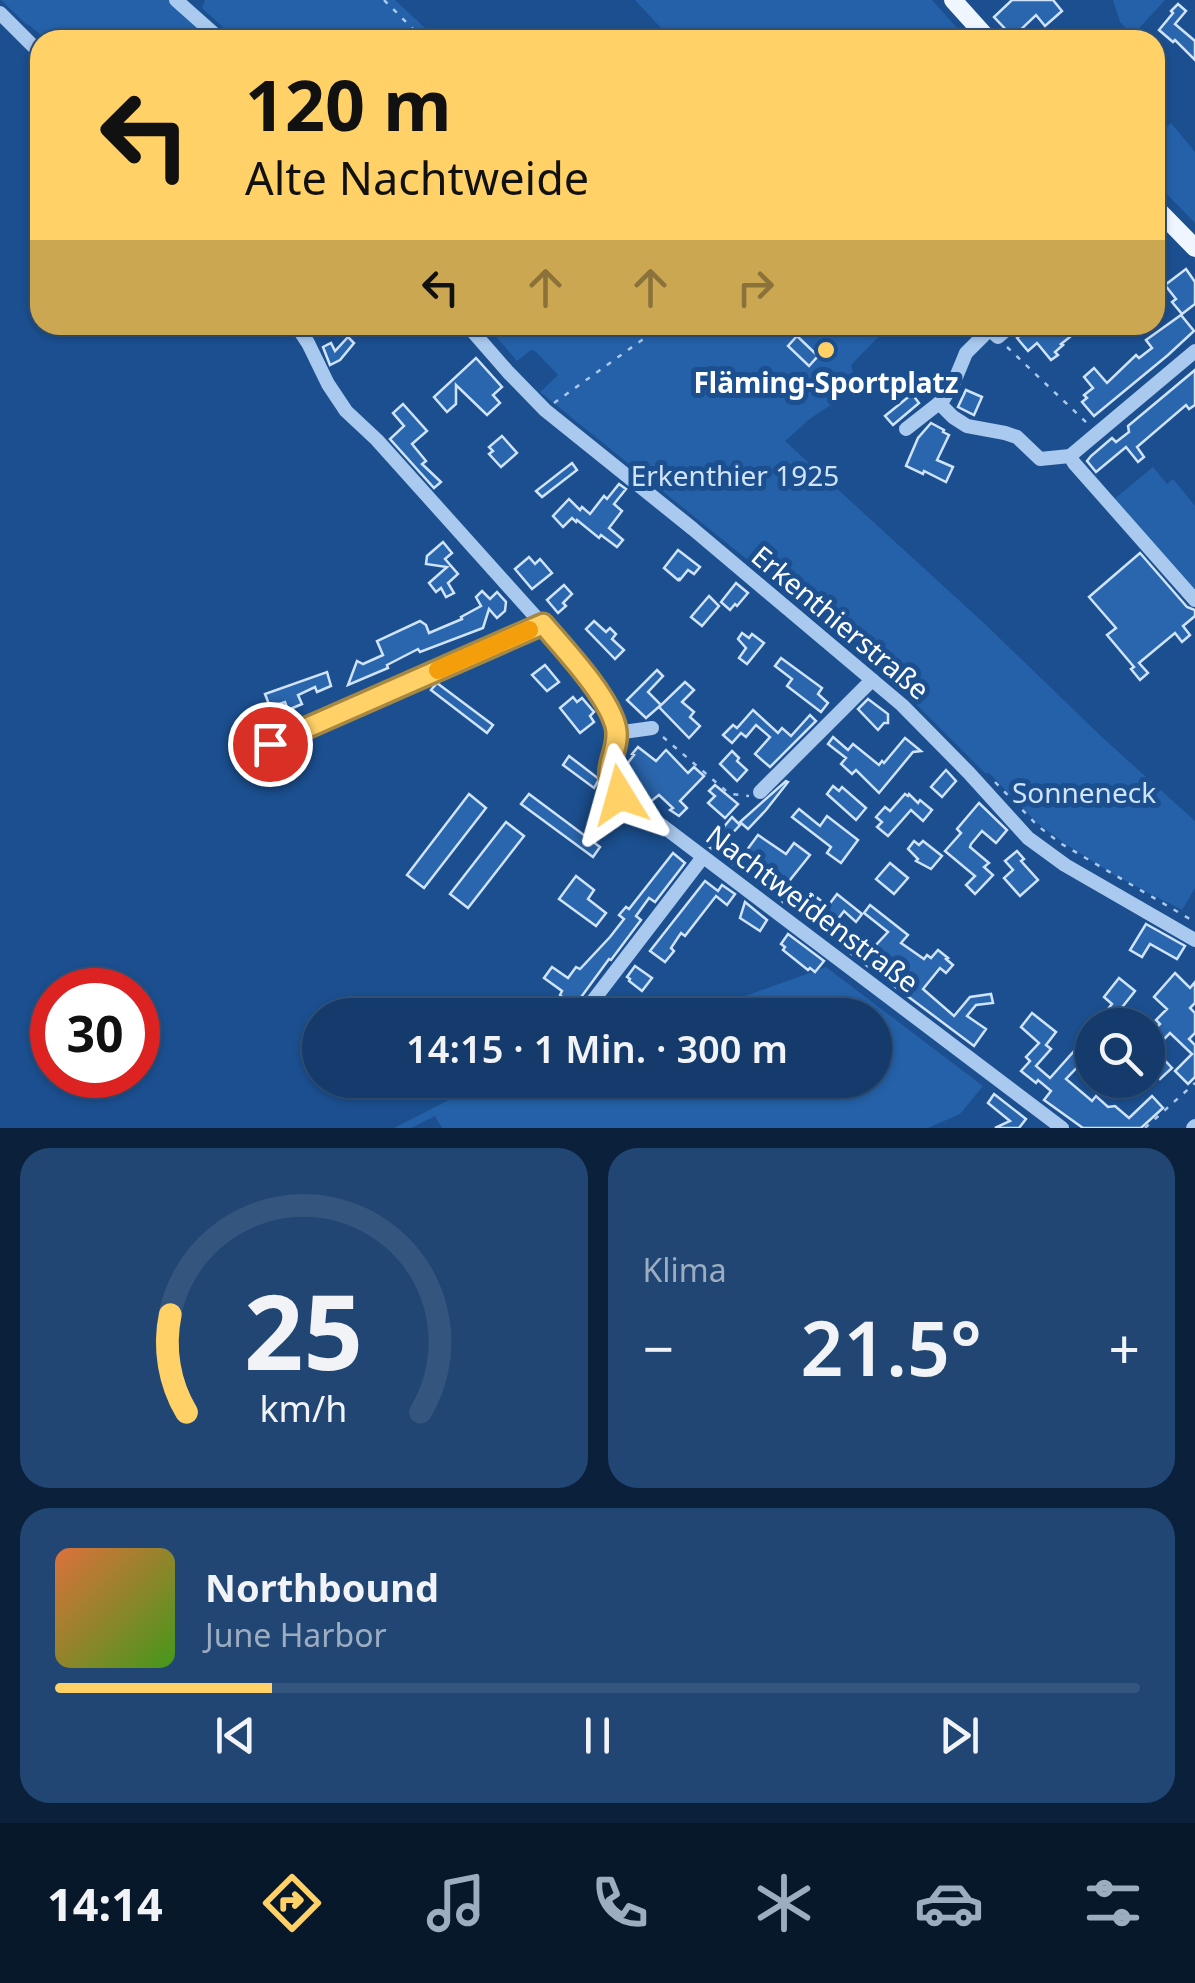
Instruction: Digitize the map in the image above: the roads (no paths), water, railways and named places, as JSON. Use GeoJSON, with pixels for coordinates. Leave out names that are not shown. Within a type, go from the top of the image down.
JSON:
{"type":"FeatureCollection","features":[{"type":"Feature","properties":{"kind":"main road"},"geometry":{"type":"LineString","coordinates":[[953,0],[981,30]]}},
{"type":"Feature","properties":{"kind":"main road"},"geometry":{"type":"LineString","coordinates":[[1165,217],[1195,248]]}},
{"type":"Feature","properties":{"kind":"street"},"geometry":{"type":"LineString","coordinates":[[176,0],[210,30]]}},
{"type":"Feature","properties":{"kind":"street"},"geometry":{"type":"LineString","coordinates":[[0,13],[30,43]]}},
{"type":"Feature","properties":{"kind":"street","name":"Nachtweidenstraße"},"geometry":{"type":"LineString","coordinates":[[303,335],[346,411],[377,440],[543,624],[597,691],[616,734],[609,768],[615,790],[1062,1128]]}},
{"type":"Feature","properties":{"kind":"street","name":"Erkenthierstraße"},"geometry":{"type":"LineString","coordinates":[[476,335],[545,410],[693,528],[920,723],[1046,852],[1195,940]]}},
{"type":"Feature","properties":{"kind":"street"},"geometry":{"type":"LineString","coordinates":[[906,429],[939,403],[954,382],[966,353],[986,335]]}},
{"type":"Feature","properties":{"kind":"street"},"geometry":{"type":"LineString","coordinates":[[939,403],[968,426],[1017,437],[1040,458],[1070,456],[1195,351]]}},
{"type":"Feature","properties":{"kind":"street"},"geometry":{"type":"LineString","coordinates":[[1070,456],[1195,600]]}},
{"type":"Feature","properties":{"kind":"street"},"geometry":{"type":"LineString","coordinates":[[270,744],[543,624]]}},
{"type":"Feature","properties":{"kind":"street"},"geometry":{"type":"LineString","coordinates":[[760,792],[872,680]]}},
{"type":"Feature","properties":{"kind":"street"},"geometry":{"type":"LineString","coordinates":[[616,734],[652,728]]}},
{"type":"Feature","properties":{"kind":"street"},"geometry":{"type":"LineString","coordinates":[[595,998],[703,856]]}},
{"type":"Feature","properties":{"kind":"place","name":"Fläming-Sportplatz"},"geometry":{"type":"Point","coordinates":[826,350]}},
{"type":"Feature","properties":{"kind":"park label","name":"Erkenthier 1925"},"geometry":{"type":"Point","coordinates":[735,475]}},
{"type":"Feature","properties":{"kind":"park label","name":"Sonneneck"},"geometry":{"type":"Point","coordinates":[1084,792]}}]}
